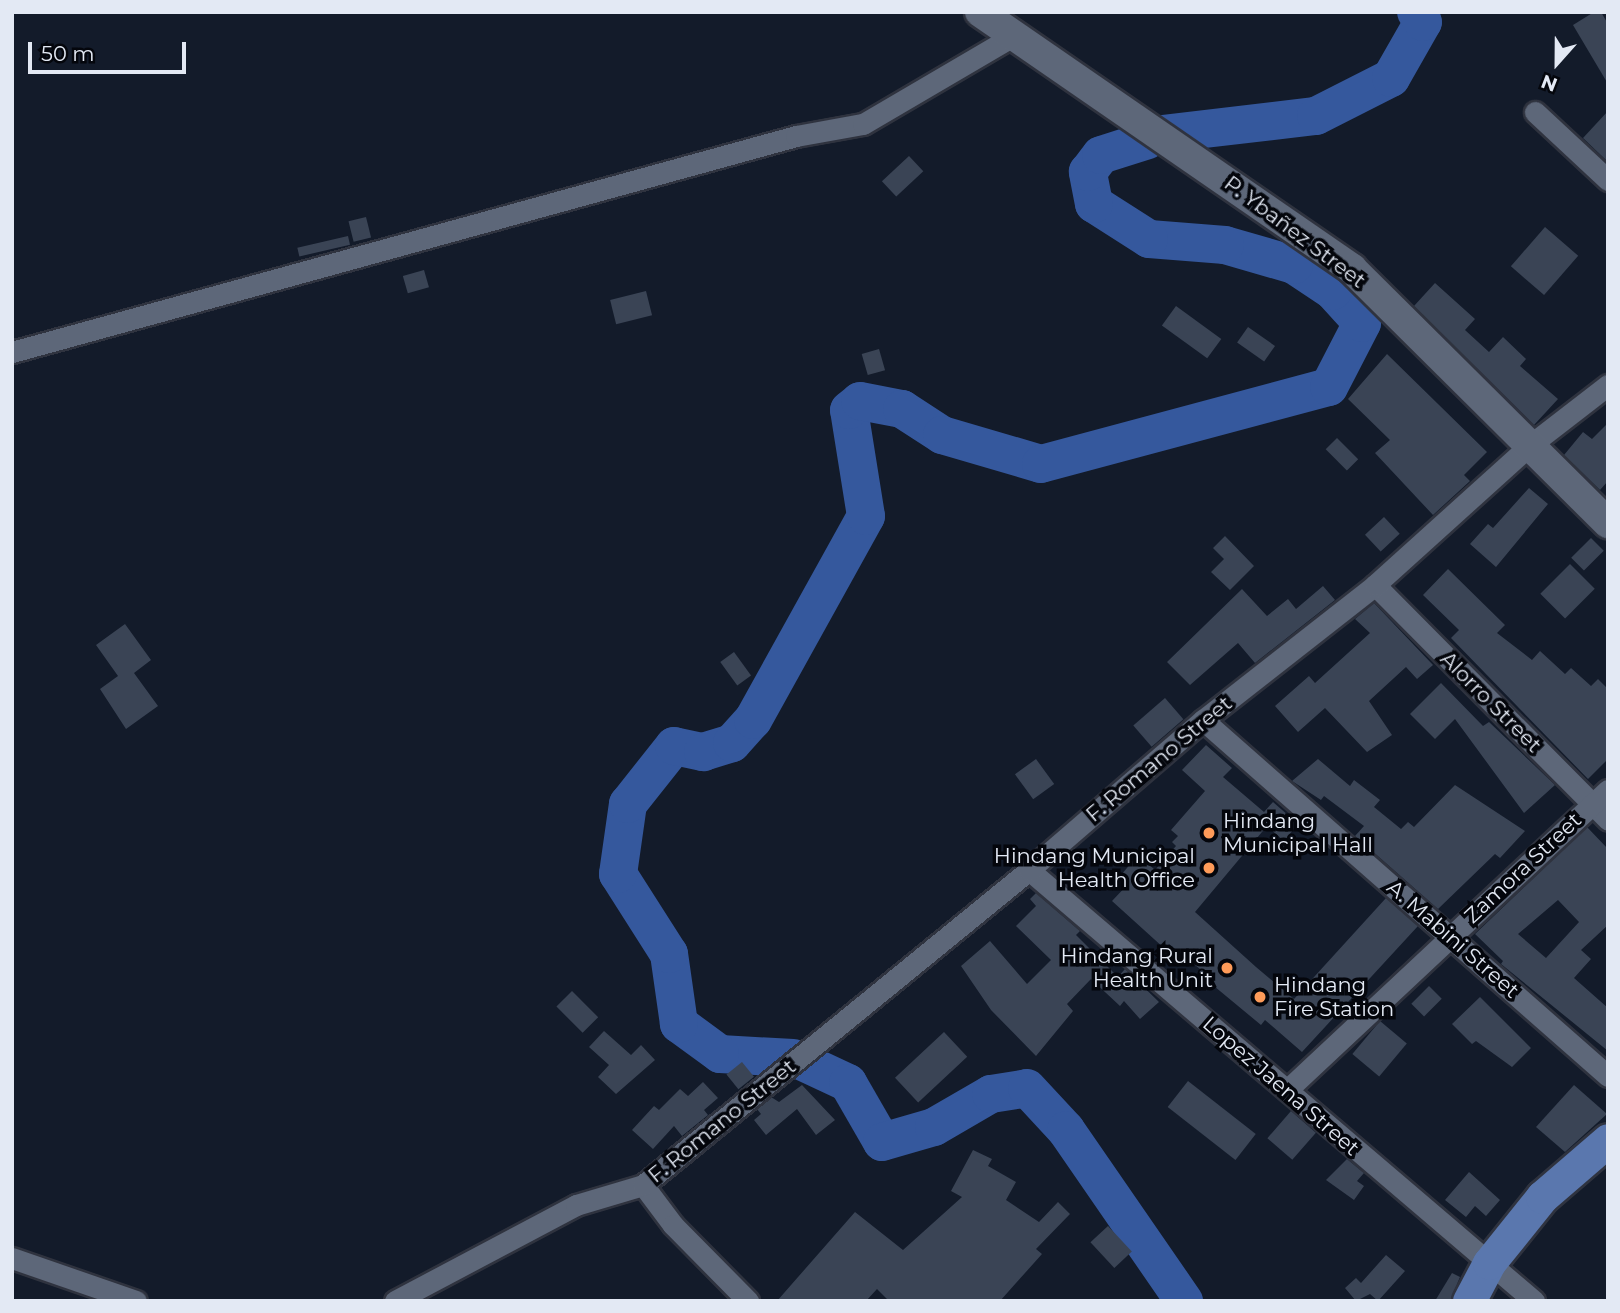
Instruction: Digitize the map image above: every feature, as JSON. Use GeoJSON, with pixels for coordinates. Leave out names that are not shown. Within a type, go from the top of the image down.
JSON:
{"type":"FeatureCollection","features":[{"type":"Feature","properties":{"kind":"main road"},"geometry":{"type":"LineString","coordinates":[[1469,1301],[1489,1263],[1542,1197],[1608,1140]]}},
{"type":"Feature","properties":{"kind":"street","name":"P. Ybañez Street"},"geometry":{"type":"LineString","coordinates":[[980,12],[1352,269],[1608,523]]}},
{"type":"Feature","properties":{"kind":"street"},"geometry":{"type":"LineString","coordinates":[[12,352],[796,136],[863,124],[1013,36]]}},
{"type":"Feature","properties":{"kind":"street"},"geometry":{"type":"LineString","coordinates":[[1535,113],[1608,180]]}},
{"type":"Feature","properties":{"kind":"street","name":"F. Romano Street"},"geometry":{"type":"LineString","coordinates":[[643,1185],[1029,870],[1203,720],[1375,584],[1529,446],[1608,385]]}},
{"type":"Feature","properties":{"kind":"street","name":"Alorro Street"},"geometry":{"type":"LineString","coordinates":[[1375,584],[1600,797],[1608,820]]}},
{"type":"Feature","properties":{"kind":"street","name":"A. Mabini Street"},"geometry":{"type":"LineString","coordinates":[[1203,720],[1608,1076]]}},
{"type":"Feature","properties":{"kind":"street","name":"Zamora Street"},"geometry":{"type":"LineString","coordinates":[[1287,1090],[1600,797]]}},
{"type":"Feature","properties":{"kind":"street","name":"Lopez Jaena Street"},"geometry":{"type":"LineString","coordinates":[[1029,870],[1534,1301]]}},
{"type":"Feature","properties":{"kind":"street"},"geometry":{"type":"LineString","coordinates":[[395,1301],[576,1205],[643,1185],[673,1225],[748,1301]]}},
{"type":"Feature","properties":{"kind":"street"},"geometry":{"type":"LineString","coordinates":[[12,1258],[136,1301]]}},
{"type":"Feature","properties":{"kind":"building"},"geometry":{"type":"Polygon","coordinates":[[[1594,12],[1601,12],[1608,24],[1608,84],[1573,25],[1594,12]]]}},
{"type":"Feature","properties":{"kind":"building"},"geometry":{"type":"Polygon","coordinates":[[[1608,111],[1608,162],[1583,138],[1608,111]]]}},
{"type":"Feature","properties":{"kind":"building"},"geometry":{"type":"Polygon","coordinates":[[[909,156],[923,171],[896,197],[882,181],[909,156]]]}},
{"type":"Feature","properties":{"kind":"building"},"geometry":{"type":"Polygon","coordinates":[[[366,217],[371,237],[354,242],[349,221],[366,217]]]}},
{"type":"Feature","properties":{"kind":"building"},"geometry":{"type":"Polygon","coordinates":[[[1545,227],[1578,256],[1544,295],[1511,266],[1545,227]]]}},
{"type":"Feature","properties":{"kind":"building"},"geometry":{"type":"Polygon","coordinates":[[[348,236],[350,245],[299,256],[297,248],[348,236]]]}},
{"type":"Feature","properties":{"kind":"building"},"geometry":{"type":"Polygon","coordinates":[[[424,270],[429,287],[408,293],[403,276],[424,270]]]}},
{"type":"Feature","properties":{"kind":"building"},"geometry":{"type":"Polygon","coordinates":[[[1435,283],[1475,319],[1465,330],[1489,352],[1503,337],[1526,359],[1520,366],[1558,399],[1534,425],[1414,306],[1435,283]]]}},
{"type":"Feature","properties":{"kind":"building"},"geometry":{"type":"Polygon","coordinates":[[[646,291],[652,315],[616,324],[610,300],[646,291]]]}},
{"type":"Feature","properties":{"kind":"building"},"geometry":{"type":"Polygon","coordinates":[[[1176,306],[1221,339],[1207,358],[1162,325],[1176,306]]]}},
{"type":"Feature","properties":{"kind":"building"},"geometry":{"type":"Polygon","coordinates":[[[1248,327],[1275,346],[1264,361],[1237,343],[1248,327]]]}},
{"type":"Feature","properties":{"kind":"building"},"geometry":{"type":"Polygon","coordinates":[[[879,349],[885,370],[868,375],[862,354],[879,349]]]}},
{"type":"Feature","properties":{"kind":"building"},"geometry":{"type":"Polygon","coordinates":[[[1387,354],[1487,452],[1464,475],[1470,481],[1433,515],[1375,453],[1390,440],[1348,399],[1387,354]]]}},
{"type":"Feature","properties":{"kind":"building"},"geometry":{"type":"Polygon","coordinates":[[[1608,423],[1608,481],[1600,490],[1564,455],[1583,432],[1592,439],[1608,423]]]}},
{"type":"Feature","properties":{"kind":"building"},"geometry":{"type":"Polygon","coordinates":[[[1337,438],[1358,459],[1347,471],[1326,449],[1337,438]]]}},
{"type":"Feature","properties":{"kind":"building"},"geometry":{"type":"Polygon","coordinates":[[[1529,488],[1548,504],[1496,567],[1470,544],[1488,524],[1493,528],[1529,488]]]}},
{"type":"Feature","properties":{"kind":"building"},"geometry":{"type":"Polygon","coordinates":[[[1384,517],[1400,534],[1381,552],[1365,535],[1384,517]]]}},
{"type":"Feature","properties":{"kind":"building"},"geometry":{"type":"Polygon","coordinates":[[[1225,536],[1254,566],[1230,590],[1211,572],[1224,559],[1213,548],[1225,536]]]}},
{"type":"Feature","properties":{"kind":"building"},"geometry":{"type":"Polygon","coordinates":[[[1591,538],[1604,551],[1584,571],[1571,558],[1591,538]]]}},
{"type":"Feature","properties":{"kind":"building"},"geometry":{"type":"Polygon","coordinates":[[[1570,564],[1595,589],[1565,618],[1540,594],[1570,564]]]}},
{"type":"Feature","properties":{"kind":"building"},"geometry":{"type":"Polygon","coordinates":[[[1448,569],[1505,625],[1497,633],[1532,660],[1540,651],[1565,674],[1571,668],[1591,686],[1598,679],[1608,689],[1608,759],[1588,779],[1451,638],[1459,630],[1423,595],[1448,569]]]}},
{"type":"Feature","properties":{"kind":"building"},"geometry":{"type":"Polygon","coordinates":[[[1323,586],[1335,600],[1255,663],[1238,643],[1190,685],[1167,662],[1242,589],[1267,616],[1288,599],[1296,609],[1323,586]]]}},
{"type":"Feature","properties":{"kind":"building"},"geometry":{"type":"Polygon","coordinates":[[[1374,603],[1433,665],[1417,679],[1406,667],[1369,701],[1392,735],[1367,752],[1325,708],[1298,732],[1275,706],[1309,676],[1315,683],[1370,633],[1355,619],[1374,603]]]}},
{"type":"Feature","properties":{"kind":"building"},"geometry":{"type":"Polygon","coordinates":[[[125,624],[151,660],[134,673],[158,706],[126,729],[100,689],[118,676],[96,645],[125,624]]]}},
{"type":"Feature","properties":{"kind":"building"},"geometry":{"type":"Polygon","coordinates":[[[734,652],[751,675],[737,685],[720,662],[734,652]]]}},
{"type":"Feature","properties":{"kind":"building"},"geometry":{"type":"Polygon","coordinates":[[[1441,683],[1483,726],[1489,722],[1555,785],[1524,813],[1455,719],[1435,739],[1410,714],[1441,683]]]}},
{"type":"Feature","properties":{"kind":"building"},"geometry":{"type":"Polygon","coordinates":[[[1165,698],[1183,719],[1152,747],[1133,726],[1165,698]]]}},
{"type":"Feature","properties":{"kind":"building"},"geometry":{"type":"Polygon","coordinates":[[[1206,745],[1232,768],[1223,777],[1264,812],[1273,802],[1298,824],[1284,841],[1267,826],[1195,912],[1256,967],[1294,999],[1386,898],[1418,926],[1302,1052],[1265,1020],[1261,1025],[1197,972],[1200,969],[1169,944],[1165,949],[1112,901],[1129,883],[1121,875],[1138,855],[1155,870],[1176,846],[1172,842],[1178,836],[1171,830],[1205,791],[1182,770],[1206,745]]]}},
{"type":"Feature","properties":{"kind":"building"},"geometry":{"type":"Polygon","coordinates":[[[1036,759],[1054,784],[1033,799],[1015,774],[1036,759]]]}},
{"type":"Feature","properties":{"kind":"building"},"geometry":{"type":"Polygon","coordinates":[[[1318,759],[1350,786],[1354,780],[1380,800],[1374,807],[1401,829],[1408,822],[1414,827],[1455,785],[1525,831],[1500,858],[1495,854],[1438,909],[1355,836],[1364,826],[1324,796],[1321,800],[1292,781],[1318,759]]]}},
{"type":"Feature","properties":{"kind":"building"},"geometry":{"type":"Polygon","coordinates":[[[1587,827],[1608,849],[1608,925],[1581,950],[1591,959],[1574,978],[1608,1008],[1608,1051],[1501,964],[1503,961],[1475,934],[1587,827]],[[1558,900],[1518,934],[1546,958],[1579,922],[1558,900]]]}},
{"type":"Feature","properties":{"kind":"building"},"geometry":{"type":"Polygon","coordinates":[[[1036,893],[1080,931],[1076,935],[1118,977],[1125,969],[1159,1002],[1140,1019],[1124,1001],[1120,1006],[1091,979],[1067,1004],[1073,1011],[1036,1056],[991,1010],[961,966],[990,941],[1027,984],[1051,960],[1016,926],[1036,906],[1030,899],[1036,893]]]}},
{"type":"Feature","properties":{"kind":"building"},"geometry":{"type":"Polygon","coordinates":[[[1429,986],[1442,999],[1424,1016],[1411,1004],[1429,986]]]}},
{"type":"Feature","properties":{"kind":"building"},"geometry":{"type":"Polygon","coordinates":[[[572,991],[598,1017],[583,1033],[556,1007],[572,991]]]}},
{"type":"Feature","properties":{"kind":"building"},"geometry":{"type":"Polygon","coordinates":[[[1480,997],[1531,1048],[1512,1067],[1476,1041],[1472,1044],[1452,1024],[1480,997]]]}},
{"type":"Feature","properties":{"kind":"building"},"geometry":{"type":"Polygon","coordinates":[[[1380,1021],[1407,1043],[1379,1076],[1352,1054],[1380,1021]]]}},
{"type":"Feature","properties":{"kind":"building"},"geometry":{"type":"Polygon","coordinates":[[[604,1031],[631,1055],[641,1045],[655,1060],[616,1094],[598,1077],[609,1065],[589,1047],[604,1031]]]}},
{"type":"Feature","properties":{"kind":"building"},"geometry":{"type":"Polygon","coordinates":[[[944,1032],[967,1057],[918,1103],[895,1078],[944,1032]]]}},
{"type":"Feature","properties":{"kind":"building"},"geometry":{"type":"Polygon","coordinates":[[[742,1062],[754,1077],[738,1089],[726,1075],[742,1062]]]}},
{"type":"Feature","properties":{"kind":"building"},"geometry":{"type":"Polygon","coordinates":[[[1188,1081],[1256,1134],[1235,1160],[1168,1107],[1188,1081]]]}},
{"type":"Feature","properties":{"kind":"building"},"geometry":{"type":"Polygon","coordinates":[[[703,1082],[718,1098],[704,1110],[708,1115],[682,1136],[674,1126],[653,1149],[632,1130],[654,1106],[659,1110],[680,1089],[688,1096],[703,1082]]]}},
{"type":"Feature","properties":{"kind":"building"},"geometry":{"type":"Polygon","coordinates":[[[802,1085],[835,1120],[816,1135],[797,1109],[766,1135],[754,1120],[761,1114],[757,1109],[771,1097],[779,1102],[802,1085]]]}},
{"type":"Feature","properties":{"kind":"building"},"geometry":{"type":"Polygon","coordinates":[[[1574,1085],[1607,1114],[1565,1152],[1536,1127],[1574,1085]]]}},
{"type":"Feature","properties":{"kind":"building"},"geometry":{"type":"Polygon","coordinates":[[[1291,1111],[1316,1133],[1292,1160],[1267,1138],[1291,1111]]]}},
{"type":"Feature","properties":{"kind":"building"},"geometry":{"type":"Polygon","coordinates":[[[973,1150],[992,1159],[988,1166],[1016,1182],[1006,1200],[1039,1222],[1058,1202],[1070,1214],[1036,1249],[1042,1254],[1000,1301],[889,1301],[877,1289],[866,1301],[777,1301],[855,1212],[903,1250],[962,1197],[951,1191],[973,1150]]]}},
{"type":"Feature","properties":{"kind":"building"},"geometry":{"type":"Polygon","coordinates":[[[1347,1159],[1364,1173],[1357,1181],[1364,1186],[1354,1200],[1326,1180],[1347,1159]]]}},
{"type":"Feature","properties":{"kind":"building"},"geometry":{"type":"Polygon","coordinates":[[[1469,1172],[1500,1200],[1486,1216],[1475,1206],[1466,1217],[1445,1200],[1469,1172]]]}},
{"type":"Feature","properties":{"kind":"building"},"geometry":{"type":"Polygon","coordinates":[[[1108,1226],[1132,1252],[1114,1268],[1090,1242],[1108,1226]]]}},
{"type":"Feature","properties":{"kind":"building"},"geometry":{"type":"Polygon","coordinates":[[[1386,1255],[1405,1271],[1378,1301],[1370,1294],[1356,1301],[1345,1288],[1356,1278],[1361,1283],[1386,1255]]]}},
{"type":"Feature","properties":{"kind":"building"},"geometry":{"type":"Polygon","coordinates":[[[1452,1273],[1460,1277],[1450,1301],[1435,1301],[1452,1273]]]}},
{"type":"Feature","properties":{"kind":"waterway"},"geometry":{"type":"LineString","coordinates":[[1162,134],[1316,116],[1391,78],[1423,22],[1416,12]]}},
{"type":"Feature","properties":{"kind":"waterway"},"geometry":{"type":"LineString","coordinates":[[793,1058],[720,1054],[679,1024],[669,954],[618,874],[628,804],[674,746],[703,752],[732,743],[753,720],[866,516],[849,410],[860,401],[902,409],[942,435],[1041,464],[1329,387],[1362,323],[1333,291],[1294,265],[1225,245],[1149,239],[1094,204],[1088,172],[1101,155],[1148,140]]}},
{"type":"Feature","properties":{"kind":"waterway"},"geometry":{"type":"LineString","coordinates":[[801,1061],[848,1083],[882,1142],[934,1127],[991,1094],[1027,1088],[1066,1130],[1184,1301]]}},
{"type":"Feature","properties":{"kind":"place","name":"Hindang Municipal Hall"},"geometry":{"type":"Point","coordinates":[1209,833]}},
{"type":"Feature","properties":{"kind":"place","name":"Hindang Municipal Health Office"},"geometry":{"type":"Point","coordinates":[1209,868]}},
{"type":"Feature","properties":{"kind":"place","name":"Hindang Rural Health Unit"},"geometry":{"type":"Point","coordinates":[1227,968]}},
{"type":"Feature","properties":{"kind":"place","name":"Hindang Fire Station"},"geometry":{"type":"Point","coordinates":[1260,997]}}]}
